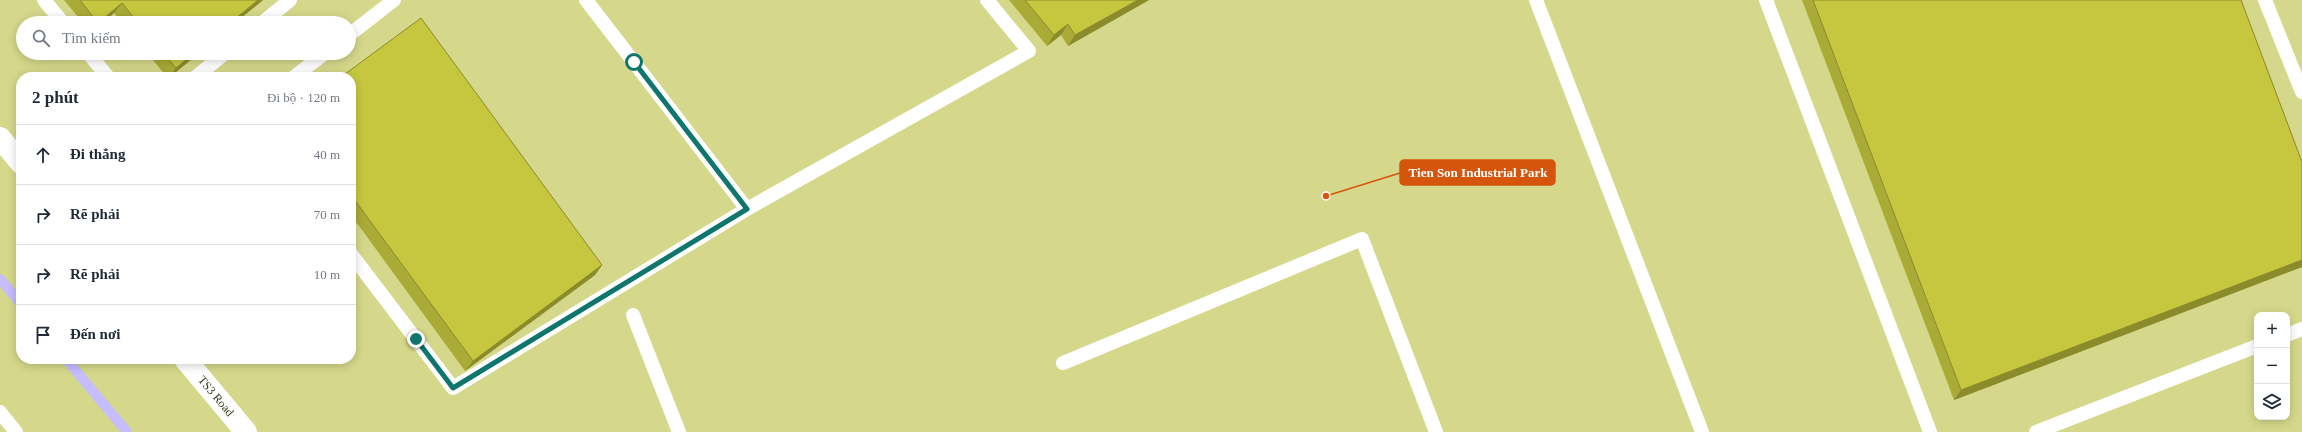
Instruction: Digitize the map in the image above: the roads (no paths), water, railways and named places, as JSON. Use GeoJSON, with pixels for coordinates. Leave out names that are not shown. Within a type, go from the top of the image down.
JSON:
{"type":"FeatureCollection","features":[{"type":"Feature","properties":{"kind":"street"},"geometry":{"type":"LineString","coordinates":[[0,138],[16,157]]}},
{"type":"Feature","properties":{"kind":"street","name":"TS3 Road"},"geometry":{"type":"LineString","coordinates":[[189,364],[246,432]]}},
{"type":"Feature","properties":{"kind":"lane"},"geometry":{"type":"LineString","coordinates":[[44,0],[57,16]]}},
{"type":"Feature","properties":{"kind":"lane"},"geometry":{"type":"LineString","coordinates":[[271,16],[290,0]]}},
{"type":"Feature","properties":{"kind":"lane"},"geometry":{"type":"LineString","coordinates":[[356,30],[394,0]]}},
{"type":"Feature","properties":{"kind":"lane"},"geometry":{"type":"LineString","coordinates":[[586,0],[747,209]]}},
{"type":"Feature","properties":{"kind":"lane"},"geometry":{"type":"LineString","coordinates":[[356,261],[453,388],[747,209],[1029,51],[987,0]]}},
{"type":"Feature","properties":{"kind":"lane"},"geometry":{"type":"LineString","coordinates":[[1536,0],[1702,432]]}},
{"type":"Feature","properties":{"kind":"lane"},"geometry":{"type":"LineString","coordinates":[[1766,0],[1930,432]]}},
{"type":"Feature","properties":{"kind":"lane"},"geometry":{"type":"LineString","coordinates":[[2265,0],[2302,92]]}},
{"type":"Feature","properties":{"kind":"lane"},"geometry":{"type":"LineString","coordinates":[[94,60],[104,72]]}},
{"type":"Feature","properties":{"kind":"lane"},"geometry":{"type":"LineString","coordinates":[[202,72],[217,60]]}},
{"type":"Feature","properties":{"kind":"lane"},"geometry":{"type":"LineString","coordinates":[[300,72],[316,60]]}},
{"type":"Feature","properties":{"kind":"lane"},"geometry":{"type":"LineString","coordinates":[[1063,363],[1362,239],[1436,432]]}},
{"type":"Feature","properties":{"kind":"lane"},"geometry":{"type":"LineString","coordinates":[[633,315],[679,432]]}},
{"type":"Feature","properties":{"kind":"lane"},"geometry":{"type":"LineString","coordinates":[[2290,334],[2302,329]]}},
{"type":"Feature","properties":{"kind":"lane"},"geometry":{"type":"LineString","coordinates":[[2036,432],[2254,347]]}},
{"type":"Feature","properties":{"kind":"lane"},"geometry":{"type":"LineString","coordinates":[[0,412],[16,432]]}},
{"type":"Feature","properties":{"kind":"waterway"},"geometry":{"type":"LineString","coordinates":[[0,279],[16,298]]}},
{"type":"Feature","properties":{"kind":"waterway"},"geometry":{"type":"LineString","coordinates":[[70,364],[127,432]]}},
{"type":"Feature","properties":{"kind":"place","name":"Tien Son Industrial Park"},"geometry":{"type":"Point","coordinates":[1326,196]}}]}
